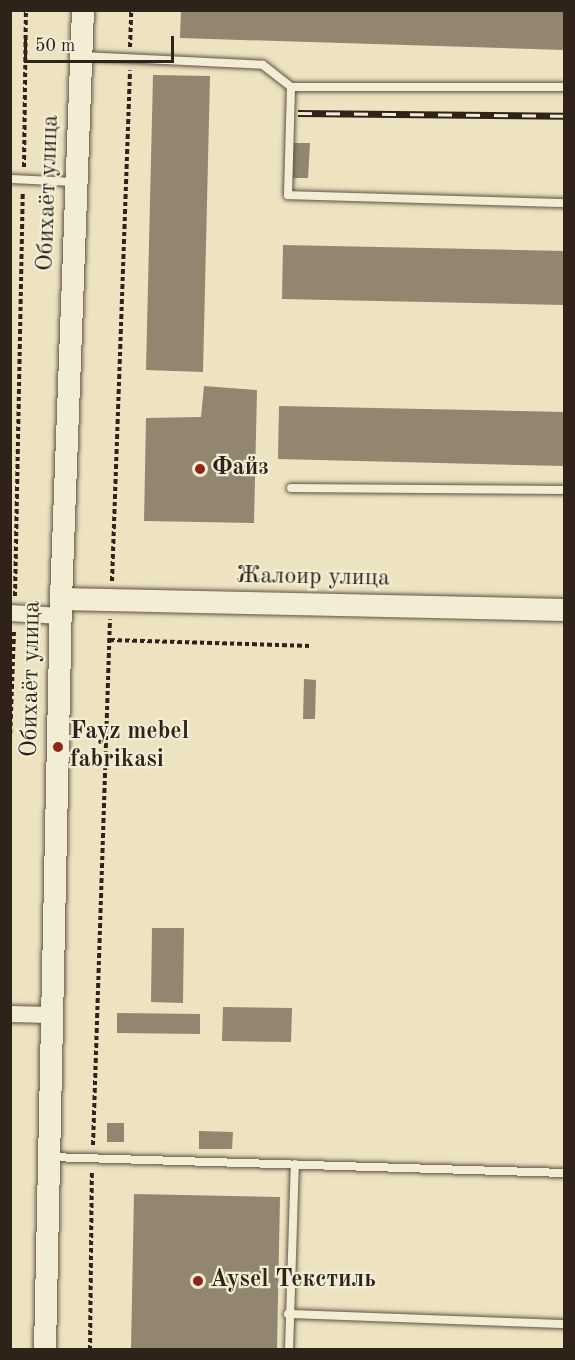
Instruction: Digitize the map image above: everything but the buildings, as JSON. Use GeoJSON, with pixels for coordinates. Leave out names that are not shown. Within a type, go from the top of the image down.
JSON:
{"type":"FeatureCollection","features":[{"type":"Feature","properties":{"kind":"street","name":"Обихаёт улица"},"geometry":{"type":"LineString","coordinates":[[45,1350],[61,607],[83,10]]}},
{"type":"Feature","properties":{"kind":"street","name":"Жалоир улица"},"geometry":{"type":"LineString","coordinates":[[13,613],[111,600],[564,610]]}},
{"type":"Feature","properties":{"kind":"street"},"geometry":{"type":"LineString","coordinates":[[10,1014],[52,1015]]}},
{"type":"Feature","properties":{"kind":"lane"},"geometry":{"type":"LineString","coordinates":[[81,56],[263,65],[291,87],[564,87]]}},
{"type":"Feature","properties":{"kind":"lane"},"geometry":{"type":"LineString","coordinates":[[291,87],[288,195],[564,203]]}},
{"type":"Feature","properties":{"kind":"lane"},"geometry":{"type":"LineString","coordinates":[[10,179],[76,182]]}},
{"type":"Feature","properties":{"kind":"lane"},"geometry":{"type":"LineString","coordinates":[[291,488],[564,490]]}},
{"type":"Feature","properties":{"kind":"lane"},"geometry":{"type":"LineString","coordinates":[[49,1156],[564,1173]]}},
{"type":"Feature","properties":{"kind":"lane"},"geometry":{"type":"LineString","coordinates":[[289,1350],[288,1314],[295,1164]]}},
{"type":"Feature","properties":{"kind":"lane"},"geometry":{"type":"LineString","coordinates":[[288,1314],[564,1324]]}},
{"type":"Feature","properties":{"kind":"path"},"geometry":{"type":"LineString","coordinates":[[10,741],[27,10]]}},
{"type":"Feature","properties":{"kind":"path"},"geometry":{"type":"LineString","coordinates":[[90,1350],[93,1158],[131,10]]}},
{"type":"Feature","properties":{"kind":"path"},"geometry":{"type":"LineString","coordinates":[[110,640],[311,646]]}},
{"type":"Feature","properties":{"kind":"railway"},"geometry":{"type":"LineString","coordinates":[[298,113],[564,116]]}},
{"type":"Feature","properties":{"kind":"place","name":"Файз"},"geometry":{"type":"Point","coordinates":[200,469]}},
{"type":"Feature","properties":{"kind":"place","name":"Fayz mebel fabrikasi"},"geometry":{"type":"Point","coordinates":[58,747]}},
{"type":"Feature","properties":{"kind":"place","name":"Aysel Текстиль"},"geometry":{"type":"Point","coordinates":[198,1281]}}]}
